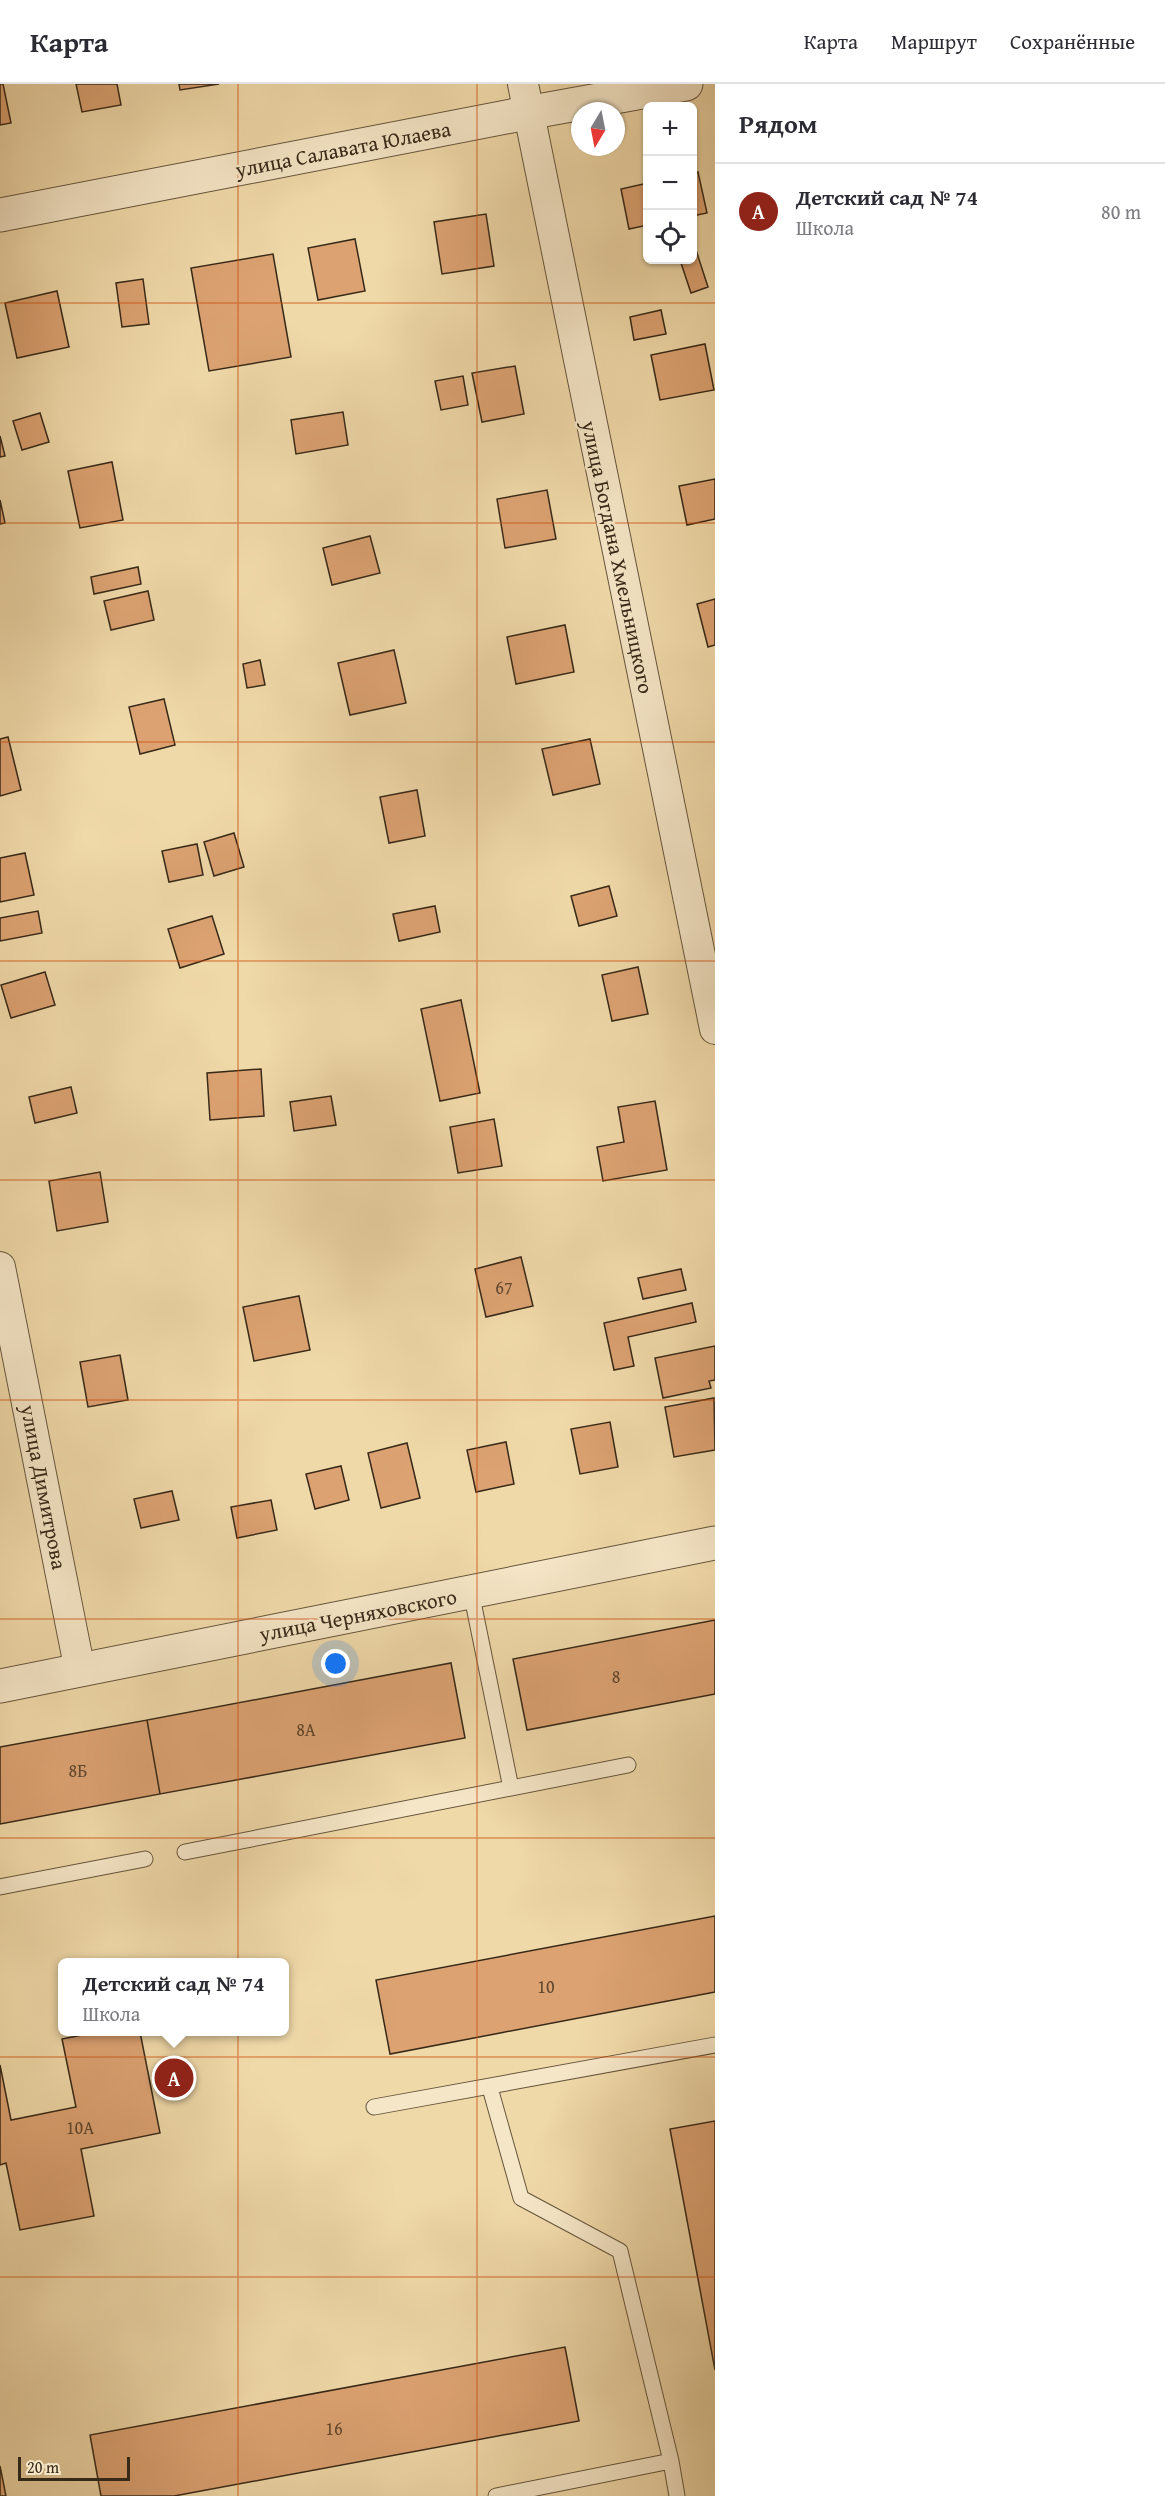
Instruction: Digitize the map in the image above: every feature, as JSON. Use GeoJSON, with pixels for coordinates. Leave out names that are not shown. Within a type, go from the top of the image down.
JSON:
{"type":"FeatureCollection","features":[{"type":"Feature","properties":{"kind":"street","name":"улица Салавата Юлаева"},"geometry":{"type":"LineString","coordinates":[[0,215],[525,98],[686,84]]}},
{"type":"Feature","properties":{"kind":"street","name":"улица Богдана Хмельницкого"},"geometry":{"type":"LineString","coordinates":[[525,98],[715,1029]]}},
{"type":"Feature","properties":{"kind":"street","name":"улица Димитрова"},"geometry":{"type":"LineString","coordinates":[[0,1267],[80,1671]]}},
{"type":"Feature","properties":{"kind":"street","name":"улица Черняховского"},"geometry":{"type":"LineString","coordinates":[[0,1686],[715,1543]]}},
{"type":"Feature","properties":{"kind":"lane"},"geometry":{"type":"LineString","coordinates":[[471,1592],[512,1788]]}},
{"type":"Feature","properties":{"kind":"lane"},"geometry":{"type":"LineString","coordinates":[[185,1852],[628,1765]]}},
{"type":"Feature","properties":{"kind":"lane"},"geometry":{"type":"LineString","coordinates":[[0,1887],[145,1859]]}},
{"type":"Feature","properties":{"kind":"lane"},"geometry":{"type":"LineString","coordinates":[[374,2107],[490,2088],[715,2045]]}},
{"type":"Feature","properties":{"kind":"lane"},"geometry":{"type":"LineString","coordinates":[[490,2088],[521,2198],[620,2251],[671,2461],[677,2496]]}},
{"type":"Feature","properties":{"kind":"lane"},"geometry":{"type":"LineString","coordinates":[[495,2496],[671,2461]]}},
{"type":"Feature","properties":{"kind":"building"},"geometry":{"type":"Polygon","coordinates":[[[0,84],[3,84],[11,123],[0,125],[0,84]]]}},
{"type":"Feature","properties":{"kind":"building"},"geometry":{"type":"Polygon","coordinates":[[[76,84],[117,84],[121,105],[82,112],[76,84]]]}},
{"type":"Feature","properties":{"kind":"building"},"geometry":{"type":"Polygon","coordinates":[[[179,84],[219,84],[180,90],[179,84]]]}},
{"type":"Feature","properties":{"kind":"building"},"geometry":{"type":"Polygon","coordinates":[[[697,172],[707,213],[697,215],[697,210],[697,172]]]}},
{"type":"Feature","properties":{"kind":"building"},"geometry":{"type":"Polygon","coordinates":[[[643,184],[643,226],[629,229],[621,189],[643,184]]]}},
{"type":"Feature","properties":{"kind":"building"},"geometry":{"type":"Polygon","coordinates":[[[486,214],[494,266],[442,274],[434,222],[486,214]]]}},
{"type":"Feature","properties":{"kind":"building"},"geometry":{"type":"Polygon","coordinates":[[[355,239],[365,291],[318,300],[308,248],[355,239]]]}},
{"type":"Feature","properties":{"kind":"building"},"geometry":{"type":"Polygon","coordinates":[[[697,253],[708,287],[691,293],[681,264],[697,264],[697,253]]]}},
{"type":"Feature","properties":{"kind":"building"},"geometry":{"type":"Polygon","coordinates":[[[273,254],[291,357],[209,371],[191,268],[273,254]]]}},
{"type":"Feature","properties":{"kind":"building"},"geometry":{"type":"Polygon","coordinates":[[[143,279],[149,324],[122,327],[116,283],[143,279]]]}},
{"type":"Feature","properties":{"kind":"building"},"geometry":{"type":"Polygon","coordinates":[[[57,291],[69,347],[17,358],[5,303],[57,291]]]}},
{"type":"Feature","properties":{"kind":"building"},"geometry":{"type":"Polygon","coordinates":[[[661,310],[666,334],[634,340],[630,317],[661,310]]]}},
{"type":"Feature","properties":{"kind":"building"},"geometry":{"type":"Polygon","coordinates":[[[705,344],[714,390],[660,400],[651,355],[705,344]]]}},
{"type":"Feature","properties":{"kind":"building"},"geometry":{"type":"Polygon","coordinates":[[[515,366],[524,414],[482,422],[472,373],[515,366]]]}},
{"type":"Feature","properties":{"kind":"building"},"geometry":{"type":"Polygon","coordinates":[[[463,376],[468,405],[441,410],[435,381],[463,376]]]}},
{"type":"Feature","properties":{"kind":"building"},"geometry":{"type":"Polygon","coordinates":[[[343,412],[348,445],[296,454],[291,420],[343,412]]]}},
{"type":"Feature","properties":{"kind":"building"},"geometry":{"type":"Polygon","coordinates":[[[40,413],[49,442],[22,450],[13,421],[40,413]]]}},
{"type":"Feature","properties":{"kind":"building"},"geometry":{"type":"Polygon","coordinates":[[[0,436],[5,456],[0,457],[0,436]]]}},
{"type":"Feature","properties":{"kind":"building"},"geometry":{"type":"Polygon","coordinates":[[[112,462],[123,520],[80,528],[68,471],[112,462]]]}},
{"type":"Feature","properties":{"kind":"building"},"geometry":{"type":"Polygon","coordinates":[[[715,479],[715,519],[687,525],[679,486],[715,479]]]}},
{"type":"Feature","properties":{"kind":"building"},"geometry":{"type":"Polygon","coordinates":[[[547,490],[556,539],[505,548],[497,499],[547,490]]]}},
{"type":"Feature","properties":{"kind":"building"},"geometry":{"type":"Polygon","coordinates":[[[0,500],[5,523],[0,524],[0,500]]]}},
{"type":"Feature","properties":{"kind":"building"},"geometry":{"type":"Polygon","coordinates":[[[370,536],[380,573],[332,585],[323,548],[370,536]]]}},
{"type":"Feature","properties":{"kind":"building"},"geometry":{"type":"Polygon","coordinates":[[[138,567],[141,584],[94,594],[91,577],[138,567]]]}},
{"type":"Feature","properties":{"kind":"building"},"geometry":{"type":"Polygon","coordinates":[[[148,591],[154,620],[111,630],[104,601],[148,591]]]}},
{"type":"Feature","properties":{"kind":"building"},"geometry":{"type":"Polygon","coordinates":[[[715,599],[715,645],[708,647],[697,604],[715,599]]]}},
{"type":"Feature","properties":{"kind":"building"},"geometry":{"type":"Polygon","coordinates":[[[565,625],[574,672],[516,684],[507,637],[565,625]]]}},
{"type":"Feature","properties":{"kind":"building"},"geometry":{"type":"Polygon","coordinates":[[[394,650],[406,703],[350,715],[338,663],[394,650]]]}},
{"type":"Feature","properties":{"kind":"building"},"geometry":{"type":"Polygon","coordinates":[[[260,660],[265,685],[247,688],[243,664],[260,660]]]}},
{"type":"Feature","properties":{"kind":"building"},"geometry":{"type":"Polygon","coordinates":[[[164,699],[175,745],[140,754],[129,707],[164,699]]]}},
{"type":"Feature","properties":{"kind":"building"},"geometry":{"type":"Polygon","coordinates":[[[8,737],[21,790],[0,796],[0,739],[8,737]]]}},
{"type":"Feature","properties":{"kind":"building"},"geometry":{"type":"Polygon","coordinates":[[[590,739],[600,784],[553,795],[542,749],[590,739]]]}},
{"type":"Feature","properties":{"kind":"building"},"geometry":{"type":"Polygon","coordinates":[[[417,790],[425,836],[389,843],[380,797],[417,790]]]}},
{"type":"Feature","properties":{"kind":"building"},"geometry":{"type":"Polygon","coordinates":[[[234,833],[244,867],[214,876],[204,842],[234,833]]]}},
{"type":"Feature","properties":{"kind":"building"},"geometry":{"type":"Polygon","coordinates":[[[197,844],[203,875],[169,882],[162,851],[197,844]]]}},
{"type":"Feature","properties":{"kind":"building"},"geometry":{"type":"Polygon","coordinates":[[[25,853],[34,895],[0,902],[0,858],[25,853]]]}},
{"type":"Feature","properties":{"kind":"building"},"geometry":{"type":"Polygon","coordinates":[[[609,886],[617,916],[579,926],[571,896],[609,886]]]}},
{"type":"Feature","properties":{"kind":"building"},"geometry":{"type":"Polygon","coordinates":[[[435,906],[440,932],[399,941],[393,914],[435,906]]]}},
{"type":"Feature","properties":{"kind":"building"},"geometry":{"type":"Polygon","coordinates":[[[38,911],[42,933],[0,941],[0,918],[38,911]]]}},
{"type":"Feature","properties":{"kind":"building"},"geometry":{"type":"Polygon","coordinates":[[[212,916],[224,954],[180,968],[168,929],[212,916]]]}},
{"type":"Feature","properties":{"kind":"building"},"geometry":{"type":"Polygon","coordinates":[[[638,967],[648,1014],[612,1021],[602,975],[638,967]]]}},
{"type":"Feature","properties":{"kind":"building"},"geometry":{"type":"Polygon","coordinates":[[[45,972],[55,1005],[11,1018],[1,985],[45,972]]]}},
{"type":"Feature","properties":{"kind":"building"},"geometry":{"type":"Polygon","coordinates":[[[461,1000],[480,1093],[440,1101],[421,1009],[461,1000]]]}},
{"type":"Feature","properties":{"kind":"building"},"geometry":{"type":"Polygon","coordinates":[[[261,1069],[264,1116],[210,1120],[207,1073],[261,1069]]]}},
{"type":"Feature","properties":{"kind":"building"},"geometry":{"type":"Polygon","coordinates":[[[71,1087],[77,1113],[35,1123],[29,1097],[71,1087]]]}},
{"type":"Feature","properties":{"kind":"building"},"geometry":{"type":"Polygon","coordinates":[[[331,1096],[336,1125],[294,1131],[290,1102],[331,1096]]]}},
{"type":"Feature","properties":{"kind":"building"},"geometry":{"type":"Polygon","coordinates":[[[655,1101],[667,1170],[603,1181],[597,1147],[624,1142],[618,1107],[655,1101]]]}},
{"type":"Feature","properties":{"kind":"building"},"geometry":{"type":"Polygon","coordinates":[[[494,1119],[502,1166],[458,1173],[450,1127],[494,1119]]]}},
{"type":"Feature","properties":{"kind":"building"},"geometry":{"type":"Polygon","coordinates":[[[100,1172],[108,1222],[57,1231],[49,1181],[100,1172]]]}},
{"type":"Feature","properties":{"kind":"building"},"geometry":{"type":"Polygon","coordinates":[[[521,1257],[533,1306],[486,1317],[475,1269],[521,1257]]]}},
{"type":"Feature","properties":{"kind":"building"},"geometry":{"type":"Polygon","coordinates":[[[681,1269],[686,1290],[643,1299],[638,1278],[681,1269]]]}},
{"type":"Feature","properties":{"kind":"building"},"geometry":{"type":"Polygon","coordinates":[[[299,1296],[310,1350],[254,1361],[243,1307],[299,1296]]]}},
{"type":"Feature","properties":{"kind":"building"},"geometry":{"type":"Polygon","coordinates":[[[692,1303],[696,1322],[628,1337],[634,1366],[614,1370],[604,1323],[692,1303]]]}},
{"type":"Feature","properties":{"kind":"building"},"geometry":{"type":"Polygon","coordinates":[[[715,1346],[715,1380],[709,1381],[711,1388],[663,1398],[655,1358],[715,1346]]]}},
{"type":"Feature","properties":{"kind":"building"},"geometry":{"type":"Polygon","coordinates":[[[120,1355],[128,1400],[88,1407],[80,1362],[120,1355]]]}},
{"type":"Feature","properties":{"kind":"building"},"geometry":{"type":"Polygon","coordinates":[[[714,1398],[715,1450],[674,1457],[665,1407],[714,1398]]]}},
{"type":"Feature","properties":{"kind":"building"},"geometry":{"type":"Polygon","coordinates":[[[610,1422],[618,1467],[580,1474],[571,1429],[610,1422]]]}},
{"type":"Feature","properties":{"kind":"building"},"geometry":{"type":"Polygon","coordinates":[[[506,1442],[514,1484],[476,1492],[467,1450],[506,1442]]]}},
{"type":"Feature","properties":{"kind":"building"},"geometry":{"type":"Polygon","coordinates":[[[407,1443],[420,1498],[381,1508],[368,1453],[407,1443]]]}},
{"type":"Feature","properties":{"kind":"building"},"geometry":{"type":"Polygon","coordinates":[[[341,1466],[349,1500],[315,1509],[306,1474],[341,1466]]]}},
{"type":"Feature","properties":{"kind":"building"},"geometry":{"type":"Polygon","coordinates":[[[172,1491],[179,1520],[141,1528],[134,1499],[172,1491]]]}},
{"type":"Feature","properties":{"kind":"building"},"geometry":{"type":"Polygon","coordinates":[[[271,1500],[277,1530],[237,1538],[231,1507],[271,1500]]]}},
{"type":"Feature","properties":{"kind":"building"},"geometry":{"type":"Polygon","coordinates":[[[715,1620],[715,1694],[527,1730],[513,1659],[715,1620]]]}},
{"type":"Feature","properties":{"kind":"building"},"geometry":{"type":"Polygon","coordinates":[[[451,1663],[465,1738],[160,1794],[147,1720],[451,1663]]]}},
{"type":"Feature","properties":{"kind":"building"},"geometry":{"type":"Polygon","coordinates":[[[147,1720],[160,1794],[0,1824],[0,1747],[147,1720]]]}},
{"type":"Feature","properties":{"kind":"building"},"geometry":{"type":"Polygon","coordinates":[[[715,1916],[715,1992],[390,2054],[376,1980],[715,1916]]]}},
{"type":"Feature","properties":{"kind":"building"},"geometry":{"type":"Polygon","coordinates":[[[77,2036],[141,2036],[160,2133],[81,2149],[94,2216],[20,2230],[6,2163],[0,2165],[0,2065],[11,2120],[76,2107],[62,2039],[77,2036]]]}},
{"type":"Feature","properties":{"kind":"building"},"geometry":{"type":"Polygon","coordinates":[[[715,2121],[715,2370],[670,2129],[715,2121]]]}},
{"type":"Feature","properties":{"kind":"building"},"geometry":{"type":"Polygon","coordinates":[[[565,2347],[579,2421],[174,2496],[101,2496],[90,2435],[565,2347]]]}},
{"type":"Feature","properties":{"kind":"building"},"geometry":{"type":"Polygon","coordinates":[[[0,2466],[6,2496],[0,2496],[0,2466]]]}},
{"type":"Feature","properties":{"kind":"place","name":"Детский сад № 74"},"geometry":{"type":"Point","coordinates":[174,2078]}}]}
